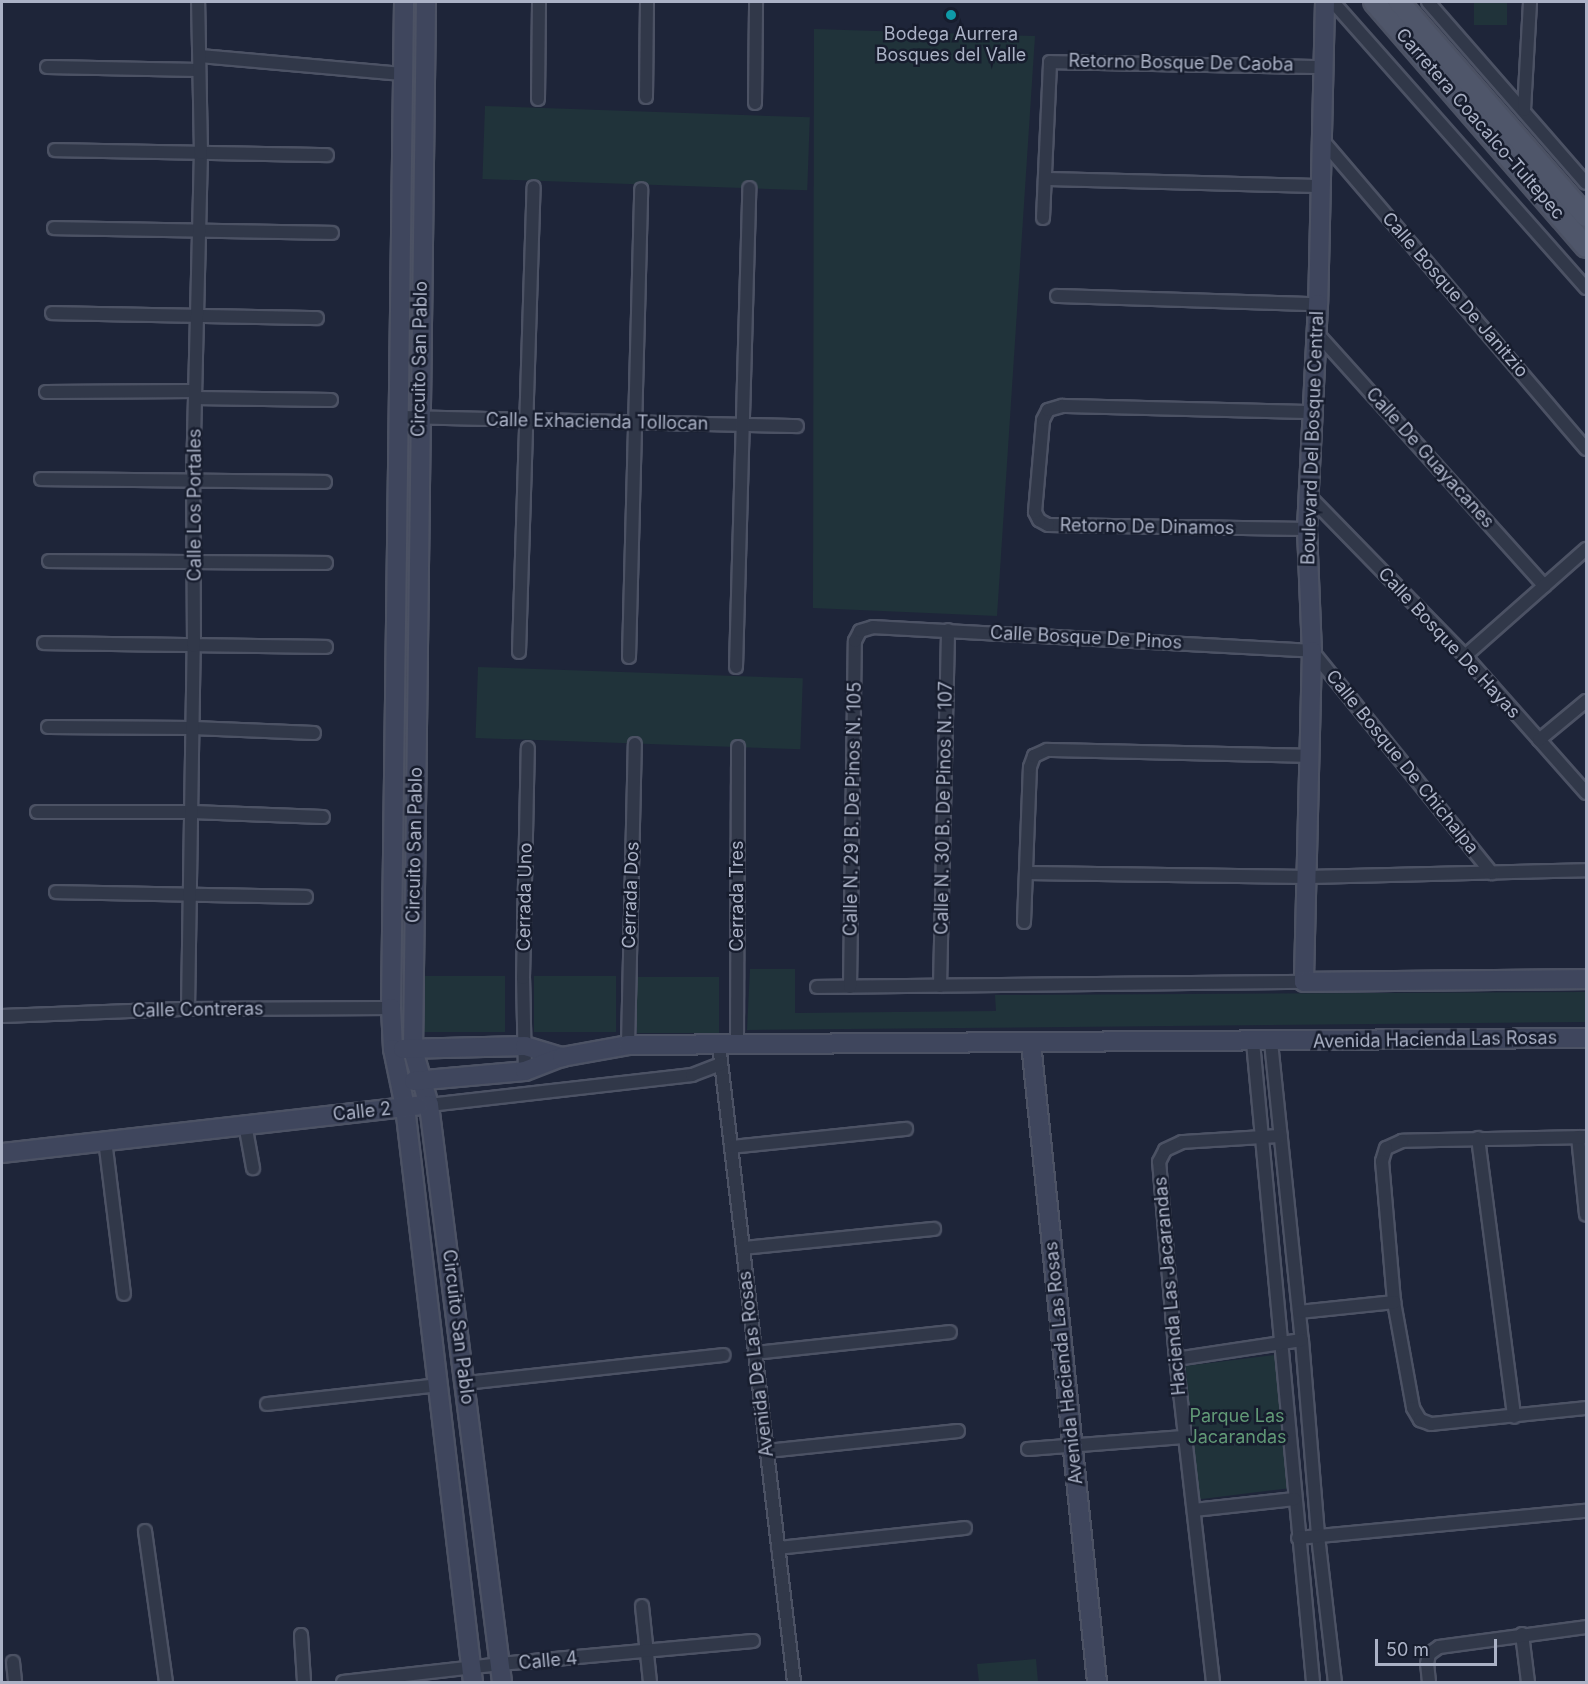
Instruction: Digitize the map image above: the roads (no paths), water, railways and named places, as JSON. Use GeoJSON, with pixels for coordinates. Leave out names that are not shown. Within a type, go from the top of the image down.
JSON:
{"type":"FeatureCollection","features":[{"type":"Feature","properties":{"kind":"main road","name":"Carretera Coacalco-Tultepec"},"geometry":{"type":"LineString","coordinates":[[1374,2],[1587,247]]}},
{"type":"Feature","properties":{"kind":"main road","name":"Carretera Coacalco-Tultepec"},"geometry":{"type":"LineString","coordinates":[[1399,2],[1587,216]]}},
{"type":"Feature","properties":{"kind":"street","name":"Calle Los Portales"},"geometry":{"type":"LineString","coordinates":[[188,1009],[195,560],[193,479],[201,153],[198,2]]}},
{"type":"Feature","properties":{"kind":"street","name":"Circuito San Pablo"},"geometry":{"type":"LineString","coordinates":[[404,2],[391,1008],[393,1048],[405,1107],[472,1675]]}},
{"type":"Feature","properties":{"kind":"street","name":"Circuito San Pablo"},"geometry":{"type":"LineString","coordinates":[[426,2],[419,418],[413,1050],[429,1105],[501,1673]]}},
{"type":"Feature","properties":{"kind":"street"},"geometry":{"type":"LineString","coordinates":[[538,2],[538,99]]}},
{"type":"Feature","properties":{"kind":"street"},"geometry":{"type":"LineString","coordinates":[[646,97],[647,2]]}},
{"type":"Feature","properties":{"kind":"street"},"geometry":{"type":"LineString","coordinates":[[755,103],[756,2]]}},
{"type":"Feature","properties":{"kind":"street","name":"Boulevard Del Bosque Central"},"geometry":{"type":"LineString","coordinates":[[1304,982],[1312,651],[1307,529],[1318,304],[1325,2]]}},
{"type":"Feature","properties":{"kind":"street"},"geometry":{"type":"LineString","coordinates":[[1333,2],[1587,288]]}},
{"type":"Feature","properties":{"kind":"street"},"geometry":{"type":"LineString","coordinates":[[1428,2],[1587,183]]}},
{"type":"Feature","properties":{"kind":"street"},"geometry":{"type":"LineString","coordinates":[[1524,110],[1530,2]]}},
{"type":"Feature","properties":{"kind":"street"},"geometry":{"type":"LineString","coordinates":[[200,56],[402,74]]}},
{"type":"Feature","properties":{"kind":"street","name":"Retorno Bosque De Caoba"},"geometry":{"type":"LineString","coordinates":[[1043,218],[1048,64],[1053,61],[1322,66]]}},
{"type":"Feature","properties":{"kind":"street"},"geometry":{"type":"LineString","coordinates":[[46,67],[199,70]]}},
{"type":"Feature","properties":{"kind":"street","name":"Calle Bosque De Janitzio"},"geometry":{"type":"LineString","coordinates":[[1323,141],[1587,449]]}},
{"type":"Feature","properties":{"kind":"street"},"geometry":{"type":"LineString","coordinates":[[55,150],[327,155]]}},
{"type":"Feature","properties":{"kind":"street"},"geometry":{"type":"LineString","coordinates":[[1045,179],[1320,186]]}},
{"type":"Feature","properties":{"kind":"street"},"geometry":{"type":"LineString","coordinates":[[519,652],[534,187]]}},
{"type":"Feature","properties":{"kind":"street"},"geometry":{"type":"LineString","coordinates":[[736,667],[749,188]]}},
{"type":"Feature","properties":{"kind":"street"},"geometry":{"type":"LineString","coordinates":[[629,657],[642,189]]}},
{"type":"Feature","properties":{"kind":"street"},"geometry":{"type":"LineString","coordinates":[[54,228],[332,233]]}},
{"type":"Feature","properties":{"kind":"street"},"geometry":{"type":"LineString","coordinates":[[399,286],[421,288]]}},
{"type":"Feature","properties":{"kind":"street"},"geometry":{"type":"LineString","coordinates":[[1057,296],[1318,304]]}},
{"type":"Feature","properties":{"kind":"street"},"geometry":{"type":"LineString","coordinates":[[52,313],[317,318]]}},
{"type":"Feature","properties":{"kind":"street","name":"Calle De Guayacanes"},"geometry":{"type":"LineString","coordinates":[[1315,331],[1545,586]]}},
{"type":"Feature","properties":{"kind":"street"},"geometry":{"type":"LineString","coordinates":[[46,392],[195,394],[331,400]]}},
{"type":"Feature","properties":{"kind":"street","name":"Retorno De Dinamos"},"geometry":{"type":"LineString","coordinates":[[1307,529],[1048,525],[1039,520],[1035,512],[1043,420],[1048,410],[1062,406],[1311,412]]}},
{"type":"Feature","properties":{"kind":"street","name":"Calle Exhacienda Tollocan"},"geometry":{"type":"LineString","coordinates":[[397,417],[797,426]]}},
{"type":"Feature","properties":{"kind":"street"},"geometry":{"type":"LineString","coordinates":[[41,479],[325,482]]}},
{"type":"Feature","properties":{"kind":"street","name":"Calle Bosque De Hayas"},"geometry":{"type":"LineString","coordinates":[[1309,496],[1465,656],[1587,793]]}},
{"type":"Feature","properties":{"kind":"street"},"geometry":{"type":"LineString","coordinates":[[1465,656],[1587,549]]}},
{"type":"Feature","properties":{"kind":"street"},"geometry":{"type":"LineString","coordinates":[[49,561],[195,560],[326,563]]}},
{"type":"Feature","properties":{"kind":"street","name":"Calle Bosque De Pinos"},"geometry":{"type":"LineString","coordinates":[[860,632],[873,627],[948,630],[1312,651]]}},
{"type":"Feature","properties":{"kind":"street","name":"Calle N. 30 B. De Pinos N. 107"},"geometry":{"type":"LineString","coordinates":[[940,986],[948,630]]}},
{"type":"Feature","properties":{"kind":"street","name":"Calle N. 29 B. De Pinos N. 105"},"geometry":{"type":"LineString","coordinates":[[850,987],[855,641],[860,632]]}},
{"type":"Feature","properties":{"kind":"street"},"geometry":{"type":"LineString","coordinates":[[44,643],[326,647]]}},
{"type":"Feature","properties":{"kind":"street","name":"Calle Bosque De Chichalpa"},"geometry":{"type":"LineString","coordinates":[[1312,651],[1492,873]]}},
{"type":"Feature","properties":{"kind":"street"},"geometry":{"type":"LineString","coordinates":[[1539,740],[1587,701]]}},
{"type":"Feature","properties":{"kind":"street"},"geometry":{"type":"LineString","coordinates":[[48,727],[193,728],[314,733]]}},
{"type":"Feature","properties":{"kind":"street","name":"Cerrada Dos"},"geometry":{"type":"LineString","coordinates":[[628,1045],[635,744]]}},
{"type":"Feature","properties":{"kind":"street","name":"Cerrada Tres"},"geometry":{"type":"LineString","coordinates":[[728,1045],[738,747]]}},
{"type":"Feature","properties":{"kind":"street","name":"Cerrada Uno"},"geometry":{"type":"LineString","coordinates":[[525,1071],[528,748]]}},
{"type":"Feature","properties":{"kind":"street"},"geometry":{"type":"LineString","coordinates":[[1024,922],[1028,873],[1030,767],[1034,756],[1047,750],[1310,756]]}},
{"type":"Feature","properties":{"kind":"street"},"geometry":{"type":"LineString","coordinates":[[37,812],[192,812],[323,817]]}},
{"type":"Feature","properties":{"kind":"street"},"geometry":{"type":"LineString","coordinates":[[1028,873],[1308,877],[1587,870]]}},
{"type":"Feature","properties":{"kind":"street"},"geometry":{"type":"LineString","coordinates":[[56,892],[306,897]]}},
{"type":"Feature","properties":{"kind":"street"},"geometry":{"type":"LineString","coordinates":[[817,987],[1587,979]]}},
{"type":"Feature","properties":{"kind":"street","name":"Calle Contreras"},"geometry":{"type":"LineString","coordinates":[[4,1015],[188,1009],[391,1008]]}},
{"type":"Feature","properties":{"kind":"street","name":"Avenida Hacienda Las Rosas"},"geometry":{"type":"LineString","coordinates":[[400,1083],[525,1071],[562,1057],[628,1045],[1587,1038]]}},
{"type":"Feature","properties":{"kind":"street"},"geometry":{"type":"LineString","coordinates":[[1262,1042],[1281,1136],[1302,1340],[1318,1536],[1335,1683]]}},
{"type":"Feature","properties":{"kind":"street"},"geometry":{"type":"LineString","coordinates":[[1262,1042],[1263,1137],[1283,1342],[1294,1499],[1313,1683]]}},
{"type":"Feature","properties":{"kind":"street","name":"Avenida Hacienda Las Rosas"},"geometry":{"type":"LineString","coordinates":[[1031,1043],[1097,1683]]}},
{"type":"Feature","properties":{"kind":"street","name":"Avenida De Las Rosas"},"geometry":{"type":"LineString","coordinates":[[728,1045],[721,1064],[794,1683]]}},
{"type":"Feature","properties":{"kind":"street","name":"Avenida Hacienda Las Rosas"},"geometry":{"type":"LineString","coordinates":[[393,1048],[413,1050],[525,1046],[562,1057]]}},
{"type":"Feature","properties":{"kind":"street","name":"Calle 2"},"geometry":{"type":"LineString","coordinates":[[2,1152],[692,1075],[721,1064]]}},
{"type":"Feature","properties":{"kind":"street"},"geometry":{"type":"LineString","coordinates":[[245,1124],[253,1168]]}},
{"type":"Feature","properties":{"kind":"street"},"geometry":{"type":"LineString","coordinates":[[731,1147],[906,1130]]}},
{"type":"Feature","properties":{"kind":"street","name":"Hacienda Las Jacarandas"},"geometry":{"type":"LineString","coordinates":[[1213,1683],[1184,1437],[1159,1161],[1165,1150],[1182,1142],[1281,1136]]}},
{"type":"Feature","properties":{"kind":"street"},"geometry":{"type":"LineString","coordinates":[[1587,1215],[1582,1137],[1402,1141],[1386,1148],[1382,1161],[1394,1302],[1413,1408],[1420,1420],[1431,1424],[1587,1408]]}},
{"type":"Feature","properties":{"kind":"street"},"geometry":{"type":"LineString","coordinates":[[1478,1138],[1514,1417]]}},
{"type":"Feature","properties":{"kind":"street"},"geometry":{"type":"LineString","coordinates":[[105,1140],[124,1294]]}},
{"type":"Feature","properties":{"kind":"street"},"geometry":{"type":"LineString","coordinates":[[743,1248],[934,1229]]}},
{"type":"Feature","properties":{"kind":"street"},"geometry":{"type":"LineString","coordinates":[[1299,1312],[1394,1302]]}},
{"type":"Feature","properties":{"kind":"street"},"geometry":{"type":"LineString","coordinates":[[755,1353],[950,1332]]}},
{"type":"Feature","properties":{"kind":"street","name":"Hacienda Las Jacarandas"},"geometry":{"type":"LineString","coordinates":[[1176,1359],[1302,1340]]}},
{"type":"Feature","properties":{"kind":"street"},"geometry":{"type":"LineString","coordinates":[[466,1383],[723,1355]]}},
{"type":"Feature","properties":{"kind":"street"},"geometry":{"type":"LineString","coordinates":[[267,1404],[438,1385]]}},
{"type":"Feature","properties":{"kind":"street"},"geometry":{"type":"LineString","coordinates":[[767,1451],[958,1431]]}},
{"type":"Feature","properties":{"kind":"street"},"geometry":{"type":"LineString","coordinates":[[1028,1449],[1184,1437]]}},
{"type":"Feature","properties":{"kind":"street"},"geometry":{"type":"LineString","coordinates":[[1194,1510],[1294,1499]]}},
{"type":"Feature","properties":{"kind":"street"},"geometry":{"type":"LineString","coordinates":[[1298,1538],[1587,1511]]}},
{"type":"Feature","properties":{"kind":"street"},"geometry":{"type":"LineString","coordinates":[[778,1548],[965,1528]]}},
{"type":"Feature","properties":{"kind":"street"},"geometry":{"type":"LineString","coordinates":[[145,1531],[166,1683]]}},
{"type":"Feature","properties":{"kind":"street"},"geometry":{"type":"LineString","coordinates":[[642,1606],[650,1683]]}},
{"type":"Feature","properties":{"kind":"street"},"geometry":{"type":"LineString","coordinates":[[1429,1683],[1427,1664],[1430,1654],[1439,1647],[1587,1627]]}},
{"type":"Feature","properties":{"kind":"street"},"geometry":{"type":"LineString","coordinates":[[1522,1634],[1528,1683]]}},
{"type":"Feature","properties":{"kind":"street"},"geometry":{"type":"LineString","coordinates":[[302,1635],[304,1683]]}},
{"type":"Feature","properties":{"kind":"street","name":"Calle 4"},"geometry":{"type":"LineString","coordinates":[[343,1683],[501,1673],[753,1641]]}},
{"type":"Feature","properties":{"kind":"street"},"geometry":{"type":"LineString","coordinates":[[13,1662],[15,1683]]}},
{"type":"Feature","properties":{"kind":"place","name":"Bodega Aurrera Bosques del Valle"},"geometry":{"type":"Point","coordinates":[951,15]}},
{"type":"Feature","properties":{"kind":"park label","name":"Parque Las Jacarandas"},"geometry":{"type":"Point","coordinates":[1237,1427]}}]}
